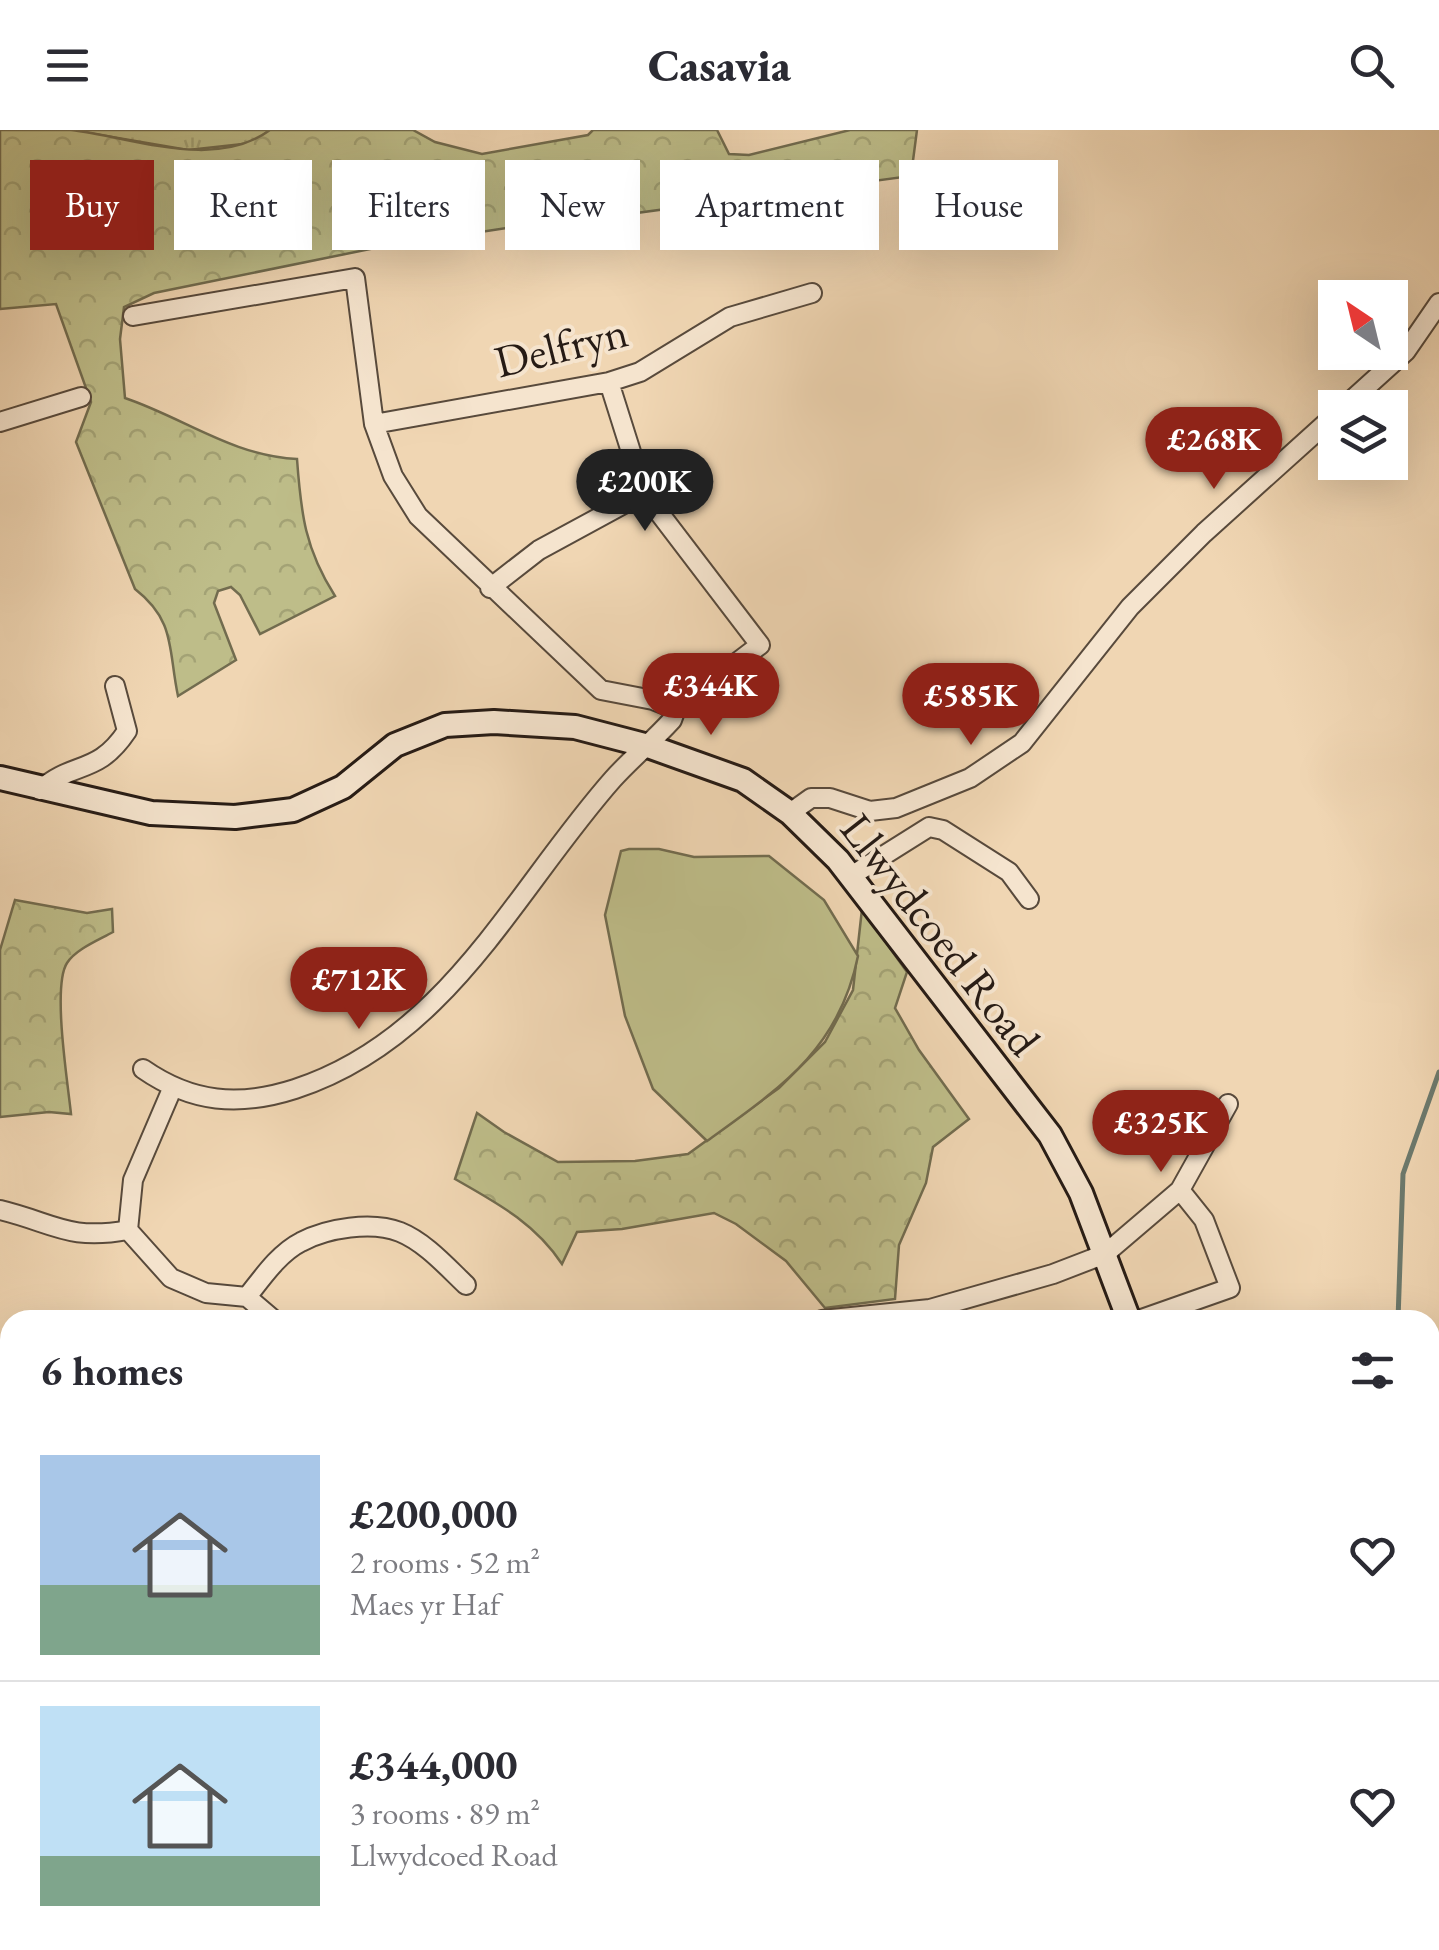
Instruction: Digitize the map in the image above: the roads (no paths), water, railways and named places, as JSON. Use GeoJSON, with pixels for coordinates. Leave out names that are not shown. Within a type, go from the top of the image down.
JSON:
{"type":"FeatureCollection","features":[{"type":"Feature","properties":{"kind":"main road","name":"Llwydcoed Road"},"geometry":{"type":"LineString","coordinates":[[1,777],[40,790],[151,813],[235,817],[294,810],[343,787],[395,745],[445,725],[494,722],[575,727],[648,746],[743,780],[790,814],[851,876],[1050,1135],[1081,1192],[1125,1310]]}},
{"type":"Feature","properties":{"kind":"street"},"geometry":{"type":"LineString","coordinates":[[133,316],[355,278],[374,424],[392,476],[418,516],[601,690],[653,700],[676,709]]}},
{"type":"Feature","properties":{"kind":"street","name":"Delfryn"},"geometry":{"type":"LineString","coordinates":[[374,424],[608,382],[640,372],[730,317],[812,293]]}},
{"type":"Feature","properties":{"kind":"street"},"geometry":{"type":"LineString","coordinates":[[1363,390],[1406,351],[1439,303]]}},
{"type":"Feature","properties":{"kind":"street"},"geometry":{"type":"LineString","coordinates":[[143,1069],[172,1088],[210,1098],[246,1100],[332,1077],[380,1046],[444,994],[614,778],[672,720],[676,709],[760,646],[644,493],[608,382]]}},
{"type":"Feature","properties":{"kind":"street"},"geometry":{"type":"LineString","coordinates":[[0,422],[81,397]]}},
{"type":"Feature","properties":{"kind":"street"},"geometry":{"type":"LineString","coordinates":[[790,814],[811,798],[830,798],[870,811],[896,808],[970,778],[1022,743],[1130,607],[1204,533],[1318,430]]}},
{"type":"Feature","properties":{"kind":"street"},"geometry":{"type":"LineString","coordinates":[[490,588],[538,550],[644,493]]}},
{"type":"Feature","properties":{"kind":"street"},"geometry":{"type":"LineString","coordinates":[[40,790],[53,779],[98,763],[114,751],[127,730],[115,686]]}},
{"type":"Feature","properties":{"kind":"street"},"geometry":{"type":"LineString","coordinates":[[851,876],[929,827],[943,830],[1009,872],[1029,899]]}},
{"type":"Feature","properties":{"kind":"street"},"geometry":{"type":"LineString","coordinates":[[172,1088],[133,1180],[128,1230],[171,1278],[206,1293],[247,1297],[262,1310]]}},
{"type":"Feature","properties":{"kind":"street"},"geometry":{"type":"LineString","coordinates":[[920,1310],[1053,1274],[1104,1254],[1180,1190],[1228,1104]]}},
{"type":"Feature","properties":{"kind":"street"},"geometry":{"type":"LineString","coordinates":[[1167,1310],[1230,1288],[1204,1220],[1180,1190]]}},
{"type":"Feature","properties":{"kind":"street"},"geometry":{"type":"LineString","coordinates":[[0,1210],[75,1235],[98,1236],[128,1230]]}},
{"type":"Feature","properties":{"kind":"street"},"geometry":{"type":"LineString","coordinates":[[247,1297],[279,1259],[300,1242],[323,1234],[375,1226],[400,1232],[438,1258],[466,1285]]}},
{"type":"Feature","properties":{"kind":"waterway"},"geometry":{"type":"LineString","coordinates":[[1398,1310],[1403,1174],[1439,1072]]}}]}
